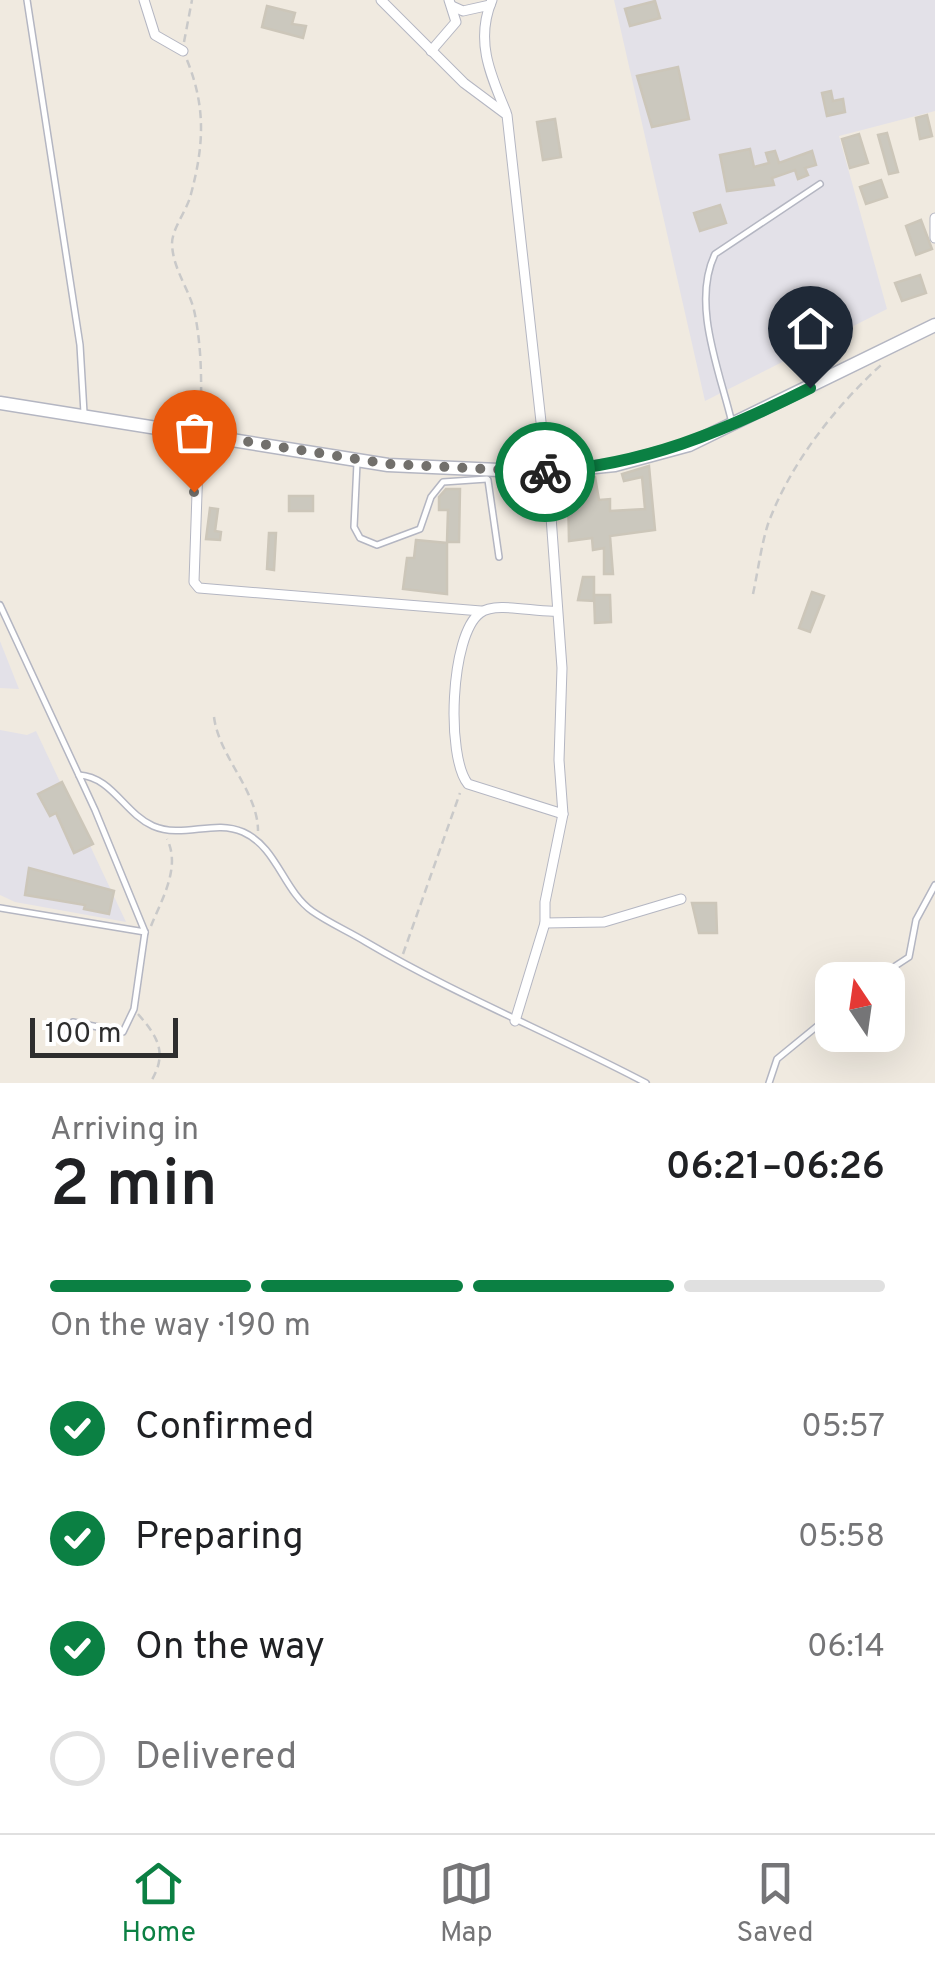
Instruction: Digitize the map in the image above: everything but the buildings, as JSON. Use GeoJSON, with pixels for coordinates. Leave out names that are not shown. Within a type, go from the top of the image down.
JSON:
{"type":"FeatureCollection","features":[{"type":"Feature","properties":{"kind":"main road"},"geometry":{"type":"LineString","coordinates":[[0,402],[357,460],[487,476],[546,472],[614,465],[689,445],[935,325]]}},
{"type":"Feature","properties":{"kind":"street"},"geometry":{"type":"LineString","coordinates":[[144,0],[155,35],[183,51]]}},
{"type":"Feature","properties":{"kind":"street"},"geometry":{"type":"LineString","coordinates":[[380,0],[431,51],[507,115]]}},
{"type":"Feature","properties":{"kind":"street"},"geometry":{"type":"LineString","coordinates":[[451,3],[463,11],[491,2]]}},
{"type":"Feature","properties":{"kind":"street"},"geometry":{"type":"LineString","coordinates":[[491,2],[482,35],[491,76],[507,115],[546,472],[558,611],[563,814],[545,902],[545,924],[516,1021]]}},
{"type":"Feature","properties":{"kind":"street"},"geometry":{"type":"LineString","coordinates":[[431,51],[456,22],[451,3]]}},
{"type":"Feature","properties":{"kind":"street"},"geometry":{"type":"LineString","coordinates":[[935,218],[935,238]]}},
{"type":"Feature","properties":{"kind":"street"},"geometry":{"type":"LineString","coordinates":[[199,434],[194,499],[194,582],[199,588],[482,612],[558,611]]}},
{"type":"Feature","properties":{"kind":"street"},"geometry":{"type":"LineString","coordinates":[[482,612],[455,659],[457,762],[468,784],[563,814]]}},
{"type":"Feature","properties":{"kind":"street"},"geometry":{"type":"LineString","coordinates":[[545,924],[604,922],[681,899]]}},
{"type":"Feature","properties":{"kind":"lane"},"geometry":{"type":"LineString","coordinates":[[28,0],[80,345],[84,416]]}},
{"type":"Feature","properties":{"kind":"lane"},"geometry":{"type":"LineString","coordinates":[[732,426],[708,321],[706,272],[715,254],[820,184]]}},
{"type":"Feature","properties":{"kind":"lane"},"geometry":{"type":"LineString","coordinates":[[357,460],[354,527],[360,538],[377,545],[420,529],[431,497],[443,482],[487,476],[499,558]]}},
{"type":"Feature","properties":{"kind":"lane"},"geometry":{"type":"LineString","coordinates":[[0,605],[79,775],[145,932],[134,1009],[123,1032],[73,1022]]}},
{"type":"Feature","properties":{"kind":"lane"},"geometry":{"type":"LineString","coordinates":[[79,775],[97,779],[144,820],[161,828],[180,832],[231,828],[258,840],[303,904],[400,964],[646,1083]]}},
{"type":"Feature","properties":{"kind":"lane"},"geometry":{"type":"LineString","coordinates":[[901,962],[908,957],[916,920],[935,885]]}},
{"type":"Feature","properties":{"kind":"lane"},"geometry":{"type":"LineString","coordinates":[[0,908],[145,932]]}},
{"type":"Feature","properties":{"kind":"lane"},"geometry":{"type":"LineString","coordinates":[[769,1083],[777,1059],[815,1028]]}},
{"type":"Feature","properties":{"kind":"path"},"geometry":{"type":"LineString","coordinates":[[192,0],[183,51],[202,100],[203,125],[191,194],[172,239],[174,261],[194,311],[202,384],[199,434]]}},
{"type":"Feature","properties":{"kind":"path"},"geometry":{"type":"LineString","coordinates":[[753,594],[768,524],[804,455],[845,398],[884,362]]}},
{"type":"Feature","properties":{"kind":"path"},"geometry":{"type":"LineString","coordinates":[[214,717],[231,766],[258,817],[258,840]]}},
{"type":"Feature","properties":{"kind":"path"},"geometry":{"type":"LineString","coordinates":[[400,964],[456,797],[468,784]]}},
{"type":"Feature","properties":{"kind":"path"},"geometry":{"type":"LineString","coordinates":[[145,932],[169,882],[172,850],[161,828]]}},
{"type":"Feature","properties":{"kind":"path"},"geometry":{"type":"LineString","coordinates":[[134,1009],[161,1046],[161,1066],[150,1083]]}},
{"type":"Feature","properties":{"kind":"shaded area"},"geometry":{"type":"Polygon","coordinates":[[[614,0],[935,0],[935,111],[839,136],[887,309],[705,401],[614,0]]]}},
{"type":"Feature","properties":{"kind":"shaded area"},"geometry":{"type":"Polygon","coordinates":[[[0,641],[19,689],[0,688],[0,641]]]}},
{"type":"Feature","properties":{"kind":"shaded area"},"geometry":{"type":"Polygon","coordinates":[[[0,730],[27,735],[36,731],[126,922],[15,902],[0,895],[0,730]]]}},
{"type":"Feature","properties":{"kind":"way so far"},"geometry":{"type":"LineString","coordinates":[[194,492],[199,434],[388,464],[486,472],[545,472]]}},
{"type":"Feature","properties":{"kind":"route"},"geometry":{"type":"LineString","coordinates":[[545,472],[614,465],[689,445],[810,388]]}}]}
